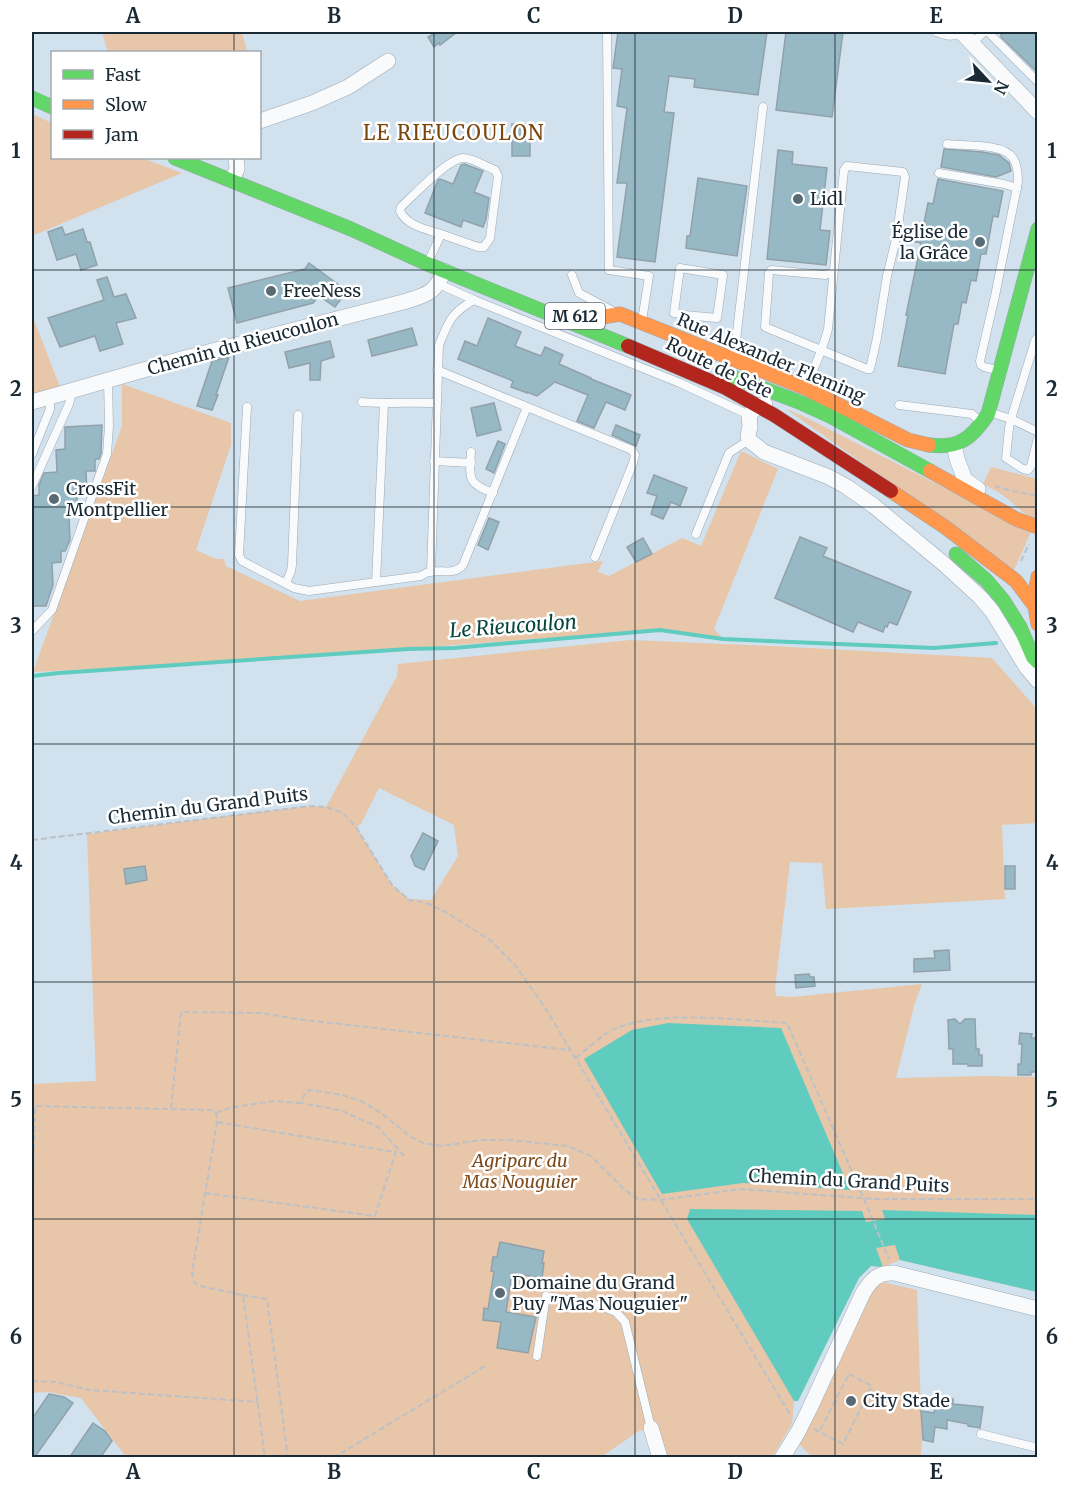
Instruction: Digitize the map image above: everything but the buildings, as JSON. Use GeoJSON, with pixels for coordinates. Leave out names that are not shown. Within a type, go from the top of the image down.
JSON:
{"type":"FeatureCollection","features":[{"type":"Feature","properties":{"kind":"main road"},"geometry":{"type":"LineString","coordinates":[[32,98],[51,107]]}},
{"type":"Feature","properties":{"kind":"main road","name":"Route de Sète"},"geometry":{"type":"LineString","coordinates":[[178,159],[351,229],[395,250],[442,277],[709,380],[752,422],[774,415],[945,527],[1016,581],[1034,605]]}},
{"type":"Feature","properties":{"kind":"main road","name":"Route de Sète"},"geometry":{"type":"LineString","coordinates":[[351,229],[431,256],[585,320],[802,395],[840,422],[1016,519],[1038,527]]}},
{"type":"Feature","properties":{"kind":"main road"},"geometry":{"type":"LineString","coordinates":[[954,444],[974,434],[985,417],[1038,229]]}},
{"type":"Feature","properties":{"kind":"main road","name":"Rue Alexander Fleming"},"geometry":{"type":"LineString","coordinates":[[620,314],[734,360],[802,395],[908,440],[940,446],[954,444]]}},
{"type":"Feature","properties":{"kind":"main road"},"geometry":{"type":"LineString","coordinates":[[585,320],[620,314]]}},
{"type":"Feature","properties":{"kind":"main road","name":"M 612"},"geometry":{"type":"LineString","coordinates":[[884,485],[888,498],[987,581],[1003,600],[1020,627],[1033,657],[1038,662]]}},
{"type":"Feature","properties":{"kind":"main road"},"geometry":{"type":"LineString","coordinates":[[1038,577],[1034,592],[1038,624]]}},
{"type":"Feature","properties":{"kind":"street"},"geometry":{"type":"LineString","coordinates":[[961,32],[1038,112]]}},
{"type":"Feature","properties":{"kind":"street"},"geometry":{"type":"LineString","coordinates":[[261,121],[312,103],[348,87],[388,61]]}},
{"type":"Feature","properties":{"kind":"street"},"geometry":{"type":"LineString","coordinates":[[231,180],[237,168],[236,159]]}},
{"type":"Feature","properties":{"kind":"street","name":"Chemin du Rieucoulon"},"geometry":{"type":"LineString","coordinates":[[32,402],[185,358],[407,301],[425,295],[442,277]]}},
{"type":"Feature","properties":{"kind":"street"},"geometry":{"type":"LineString","coordinates":[[752,422],[772,402],[790,406],[802,395]]}},
{"type":"Feature","properties":{"kind":"street"},"geometry":{"type":"LineString","coordinates":[[752,422],[758,426],[774,415]]}},
{"type":"Feature","properties":{"kind":"street"},"geometry":{"type":"LineString","coordinates":[[752,422],[764,452],[829,477],[847,487],[874,506],[944,564],[992,611],[1027,668],[1038,681]]}},
{"type":"Feature","properties":{"kind":"street"},"geometry":{"type":"LineString","coordinates":[[954,444],[965,480],[987,495],[994,506]]}},
{"type":"Feature","properties":{"kind":"street"},"geometry":{"type":"LineString","coordinates":[[782,1458],[800,1428],[863,1293],[876,1276],[886,1272],[894,1273],[1038,1309]]}},
{"type":"Feature","properties":{"kind":"street"},"geometry":{"type":"LineString","coordinates":[[651,1428],[660,1458]]}},
{"type":"Feature","properties":{"kind":"lane"},"geometry":{"type":"LineString","coordinates":[[607,32],[609,270],[650,276],[642,323]]}},
{"type":"Feature","properties":{"kind":"lane"},"geometry":{"type":"LineString","coordinates":[[936,32],[955,36],[961,32]]}},
{"type":"Feature","properties":{"kind":"lane"},"geometry":{"type":"LineString","coordinates":[[972,44],[986,32],[1038,82]]}},
{"type":"Feature","properties":{"kind":"lane"},"geometry":{"type":"LineString","coordinates":[[734,360],[763,107]]}},
{"type":"Feature","properties":{"kind":"lane"},"geometry":{"type":"LineString","coordinates":[[947,144],[1002,149],[1013,158],[1018,173],[1017,188],[980,361],[984,367],[999,370]]}},
{"type":"Feature","properties":{"kind":"lane"},"geometry":{"type":"LineString","coordinates":[[465,158],[495,170],[498,176],[490,238],[484,247],[441,234],[410,223],[402,216],[401,207],[434,175],[458,159],[465,158]]}},
{"type":"Feature","properties":{"kind":"lane"},"geometry":{"type":"LineString","coordinates":[[802,395],[820,350],[828,329],[844,170],[848,166],[903,172],[905,177],[896,239],[870,369],[867,369],[820,350],[765,327],[771,270],[825,275],[833,272]]}},
{"type":"Feature","properties":{"kind":"lane"},"geometry":{"type":"LineString","coordinates":[[939,173],[1017,188]]}},
{"type":"Feature","properties":{"kind":"lane"},"geometry":{"type":"LineString","coordinates":[[431,256],[441,234]]}},
{"type":"Feature","properties":{"kind":"lane"},"geometry":{"type":"LineString","coordinates":[[680,268],[723,275],[717,318],[685,315],[674,313],[680,268]]}},
{"type":"Feature","properties":{"kind":"lane"},"geometry":{"type":"LineString","coordinates":[[572,274],[579,293],[620,314]]}},
{"type":"Feature","properties":{"kind":"lane"},"geometry":{"type":"LineString","coordinates":[[442,277],[474,300],[680,383],[752,422],[729,453],[696,534]]}},
{"type":"Feature","properties":{"kind":"lane"},"geometry":{"type":"LineString","coordinates":[[995,296],[1017,301]]}},
{"type":"Feature","properties":{"kind":"lane"},"geometry":{"type":"LineString","coordinates":[[430,571],[439,345],[449,320],[474,300]]}},
{"type":"Feature","properties":{"kind":"lane"},"geometry":{"type":"LineString","coordinates":[[678,338],[685,315]]}},
{"type":"Feature","properties":{"kind":"lane"},"geometry":{"type":"LineString","coordinates":[[1038,337],[1011,418],[1006,458],[1028,470],[1038,438]]}},
{"type":"Feature","properties":{"kind":"lane"},"geometry":{"type":"LineString","coordinates":[[437,370],[632,450],[635,455],[633,463],[595,556]]}},
{"type":"Feature","properties":{"kind":"lane"},"geometry":{"type":"LineString","coordinates":[[32,631],[52,610],[107,454],[108,380]]}},
{"type":"Feature","properties":{"kind":"lane"},"geometry":{"type":"LineString","coordinates":[[32,486],[69,404],[73,389]]}},
{"type":"Feature","properties":{"kind":"lane"},"geometry":{"type":"LineString","coordinates":[[32,454],[50,409],[50,396]]}},
{"type":"Feature","properties":{"kind":"lane"},"geometry":{"type":"LineString","coordinates":[[362,402],[436,403]]}},
{"type":"Feature","properties":{"kind":"lane"},"geometry":{"type":"LineString","coordinates":[[376,582],[384,403]]}},
{"type":"Feature","properties":{"kind":"lane"},"geometry":{"type":"LineString","coordinates":[[899,405],[985,417],[1011,418],[1038,432]]}},
{"type":"Feature","properties":{"kind":"lane"},"geometry":{"type":"LineString","coordinates":[[247,407],[239,555],[242,561],[294,588],[309,591],[421,576],[430,571],[457,571],[463,565],[527,407]]}},
{"type":"Feature","properties":{"kind":"lane"},"geometry":{"type":"LineString","coordinates":[[286,583],[292,565],[298,415]]}},
{"type":"Feature","properties":{"kind":"lane"},"geometry":{"type":"LineString","coordinates":[[471,452],[470,477],[474,484],[493,493]]}},
{"type":"Feature","properties":{"kind":"lane"},"geometry":{"type":"LineString","coordinates":[[434,461],[471,463]]}},
{"type":"Feature","properties":{"kind":"lane"},"geometry":{"type":"LineString","coordinates":[[537,1356],[546,1296],[602,1306],[616,1312],[625,1322],[651,1428]]}},
{"type":"Feature","properties":{"kind":"lane"},"geometry":{"type":"LineString","coordinates":[[981,1434],[1038,1448]]}},
{"type":"Feature","properties":{"kind":"path"},"geometry":{"type":"LineString","coordinates":[[988,483],[1038,496]]}},
{"type":"Feature","properties":{"kind":"path","name":"Chemin du Grand Puits"},"geometry":{"type":"LineString","coordinates":[[32,840],[311,806],[326,807],[345,815],[356,827],[392,885],[409,900],[424,902],[468,925],[490,940],[515,965],[544,1006],[787,1412],[800,1428]]}},
{"type":"Feature","properties":{"kind":"path"},"geometry":{"type":"LineString","coordinates":[[171,1108],[181,1012],[260,1013],[570,1050]]}},
{"type":"Feature","properties":{"kind":"path"},"geometry":{"type":"LineString","coordinates":[[576,1058],[611,1030],[658,1018],[787,1023],[884,1248]]}},
{"type":"Feature","properties":{"kind":"path","name":"Chemin du Grand Puits"},"geometry":{"type":"LineString","coordinates":[[300,1103],[306,1092],[310,1090],[343,1095],[362,1101],[411,1137],[423,1143],[442,1146],[481,1140],[510,1140],[568,1146],[591,1156],[625,1190],[638,1199],[660,1200],[741,1189],[864,1199],[1038,1199]]}},
{"type":"Feature","properties":{"kind":"path"},"geometry":{"type":"LineString","coordinates":[[216,1113],[229,1108],[273,1101],[340,1110],[378,1127],[404,1156]]}},
{"type":"Feature","properties":{"kind":"path"},"geometry":{"type":"LineString","coordinates":[[32,1222],[33,1106],[171,1108],[212,1110],[216,1113]]}},
{"type":"Feature","properties":{"kind":"path"},"geometry":{"type":"LineString","coordinates":[[216,1113],[217,1122],[192,1273],[193,1279],[195,1284],[200,1286],[267,1299],[288,1458]]}},
{"type":"Feature","properties":{"kind":"path"},"geometry":{"type":"LineString","coordinates":[[217,1122],[395,1152]]}},
{"type":"Feature","properties":{"kind":"path"},"geometry":{"type":"LineString","coordinates":[[206,1193],[375,1216],[397,1148]]}},
{"type":"Feature","properties":{"kind":"path"},"geometry":{"type":"LineString","coordinates":[[243,1294],[265,1458]]}},
{"type":"Feature","properties":{"kind":"path"},"geometry":{"type":"LineString","coordinates":[[333,1458],[485,1366]]}},
{"type":"Feature","properties":{"kind":"path"},"geometry":{"type":"LineString","coordinates":[[849,1374],[872,1386],[843,1444],[819,1432],[849,1374]]}},
{"type":"Feature","properties":{"kind":"path"},"geometry":{"type":"LineString","coordinates":[[32,1381],[56,1382],[90,1390],[258,1402]]}},
{"type":"Feature","properties":{"kind":"green space"},"geometry":{"type":"Polygon","coordinates":[[[102,32],[242,32],[247,51],[108,51],[102,32]]]}},
{"type":"Feature","properties":{"kind":"green space"},"geometry":{"type":"Polygon","coordinates":[[[32,114],[51,123],[51,159],[145,159],[182,173],[32,236],[32,114]]]}},
{"type":"Feature","properties":{"kind":"green space"},"geometry":{"type":"Polygon","coordinates":[[[32,315],[60,387],[32,395],[32,315]]]}},
{"type":"Feature","properties":{"kind":"green space"},"geometry":{"type":"Polygon","coordinates":[[[122,384],[231,423],[231,445],[196,550],[216,559],[224,559],[226,566],[300,601],[603,561],[598,572],[609,576],[682,538],[701,546],[741,451],[778,469],[714,629],[723,639],[660,630],[209,663],[33,672],[122,426],[122,384]]]}},
{"type":"Feature","properties":{"kind":"green space"},"geometry":{"type":"Polygon","coordinates":[[[786,409],[1031,532],[1014,570],[786,409]]]}},
{"type":"Feature","properties":{"kind":"green space"},"geometry":{"type":"Polygon","coordinates":[[[991,467],[1037,479],[1037,520],[1000,493],[983,484],[991,467]]]}},
{"type":"Feature","properties":{"kind":"green space","name":"Agriparc du Mas Nouguier"},"geometry":{"type":"Polygon","coordinates":[[[630,640],[992,658],[1037,709],[1037,823],[1002,825],[1005,899],[826,909],[822,863],[790,862],[775,989],[776,996],[792,997],[922,984],[914,1006],[896,1078],[1037,1077],[1037,1292],[900,1260],[883,1267],[871,1266],[859,1278],[798,1401],[794,1401],[792,1424],[772,1457],[666,1457],[651,1428],[639,1431],[601,1457],[126,1457],[81,1398],[48,1392],[32,1393],[32,1084],[96,1081],[87,834],[311,806],[326,807],[397,676],[398,664],[630,640]],[[379,788],[361,824],[356,827],[392,885],[409,899],[431,900],[458,856],[454,825],[379,788]]]}},
{"type":"Feature","properties":{"kind":"green space"},"geometry":{"type":"Polygon","coordinates":[[[878,1281],[917,1290],[921,1457],[812,1457],[798,1443],[878,1281]]]}},
{"type":"Feature","properties":{"kind":"shaded area"},"geometry":{"type":"Polygon","coordinates":[[[668,1023],[781,1028],[850,1190],[743,1183],[662,1194],[584,1059],[632,1030],[668,1023]]]}},
{"type":"Feature","properties":{"kind":"shaded area"},"geometry":{"type":"Polygon","coordinates":[[[690,1209],[862,1211],[866,1222],[885,1219],[882,1210],[1037,1215],[1037,1292],[900,1260],[895,1245],[876,1248],[883,1267],[871,1266],[859,1278],[798,1401],[794,1401],[687,1219],[690,1209]]]}},
{"type":"Feature","properties":{"kind":"waterway","name":"Le Rieucoulon"},"geometry":{"type":"LineString","coordinates":[[32,676],[408,649],[454,648],[660,630],[723,639],[934,648],[996,643]]}},
{"type":"Feature","properties":{"kind":"traffic: fast"},"geometry":{"type":"LineString","coordinates":[[32,98],[51,107]]}},
{"type":"Feature","properties":{"kind":"traffic: fast"},"geometry":{"type":"LineString","coordinates":[[177,159],[351,229],[425,263],[628,346]]}},
{"type":"Feature","properties":{"kind":"traffic: fast"},"geometry":{"type":"LineString","coordinates":[[929,445],[949,445],[964,440],[976,430],[988,414],[1038,229]]}},
{"type":"Feature","properties":{"kind":"traffic: fast"},"geometry":{"type":"LineString","coordinates":[[722,373],[830,416],[930,471]]}},
{"type":"Feature","properties":{"kind":"traffic: fast"},"geometry":{"type":"LineString","coordinates":[[956,554],[987,581],[1003,600],[1020,627],[1033,657],[1038,662]]}},
{"type":"Feature","properties":{"kind":"traffic: slow"},"geometry":{"type":"LineString","coordinates":[[585,320],[620,314],[805,388],[908,440],[929,445]]}},
{"type":"Feature","properties":{"kind":"traffic: slow"},"geometry":{"type":"LineString","coordinates":[[930,471],[1016,519],[1038,527]]}},
{"type":"Feature","properties":{"kind":"traffic: slow"},"geometry":{"type":"LineString","coordinates":[[891,491],[945,527],[1016,581],[1034,605]]}},
{"type":"Feature","properties":{"kind":"traffic: slow"},"geometry":{"type":"LineString","coordinates":[[1038,577],[1034,600],[1038,624]]}},
{"type":"Feature","properties":{"kind":"traffic: jam"},"geometry":{"type":"LineString","coordinates":[[628,346],[724,387],[774,415],[891,491]]}},
{"type":"Feature","properties":{"kind":"place","name":"Lidl"},"geometry":{"type":"Point","coordinates":[798,199]}},
{"type":"Feature","properties":{"kind":"place","name":"Église de la Grâce"},"geometry":{"type":"Point","coordinates":[980,242]}},
{"type":"Feature","properties":{"kind":"place","name":"FreeNess"},"geometry":{"type":"Point","coordinates":[271,291]}},
{"type":"Feature","properties":{"kind":"place","name":"CrossFit Montpellier"},"geometry":{"type":"Point","coordinates":[54,499]}},
{"type":"Feature","properties":{"kind":"place","name":"Domaine du Grand Puy \"Mas Nouguier\""},"geometry":{"type":"Point","coordinates":[500,1293]}},
{"type":"Feature","properties":{"kind":"place","name":"City Stade"},"geometry":{"type":"Point","coordinates":[851,1401]}},
{"type":"Feature","properties":{"kind":"district","name":"LE RIEUCOULON"},"geometry":{"type":"Point","coordinates":[454,133]}}]}
